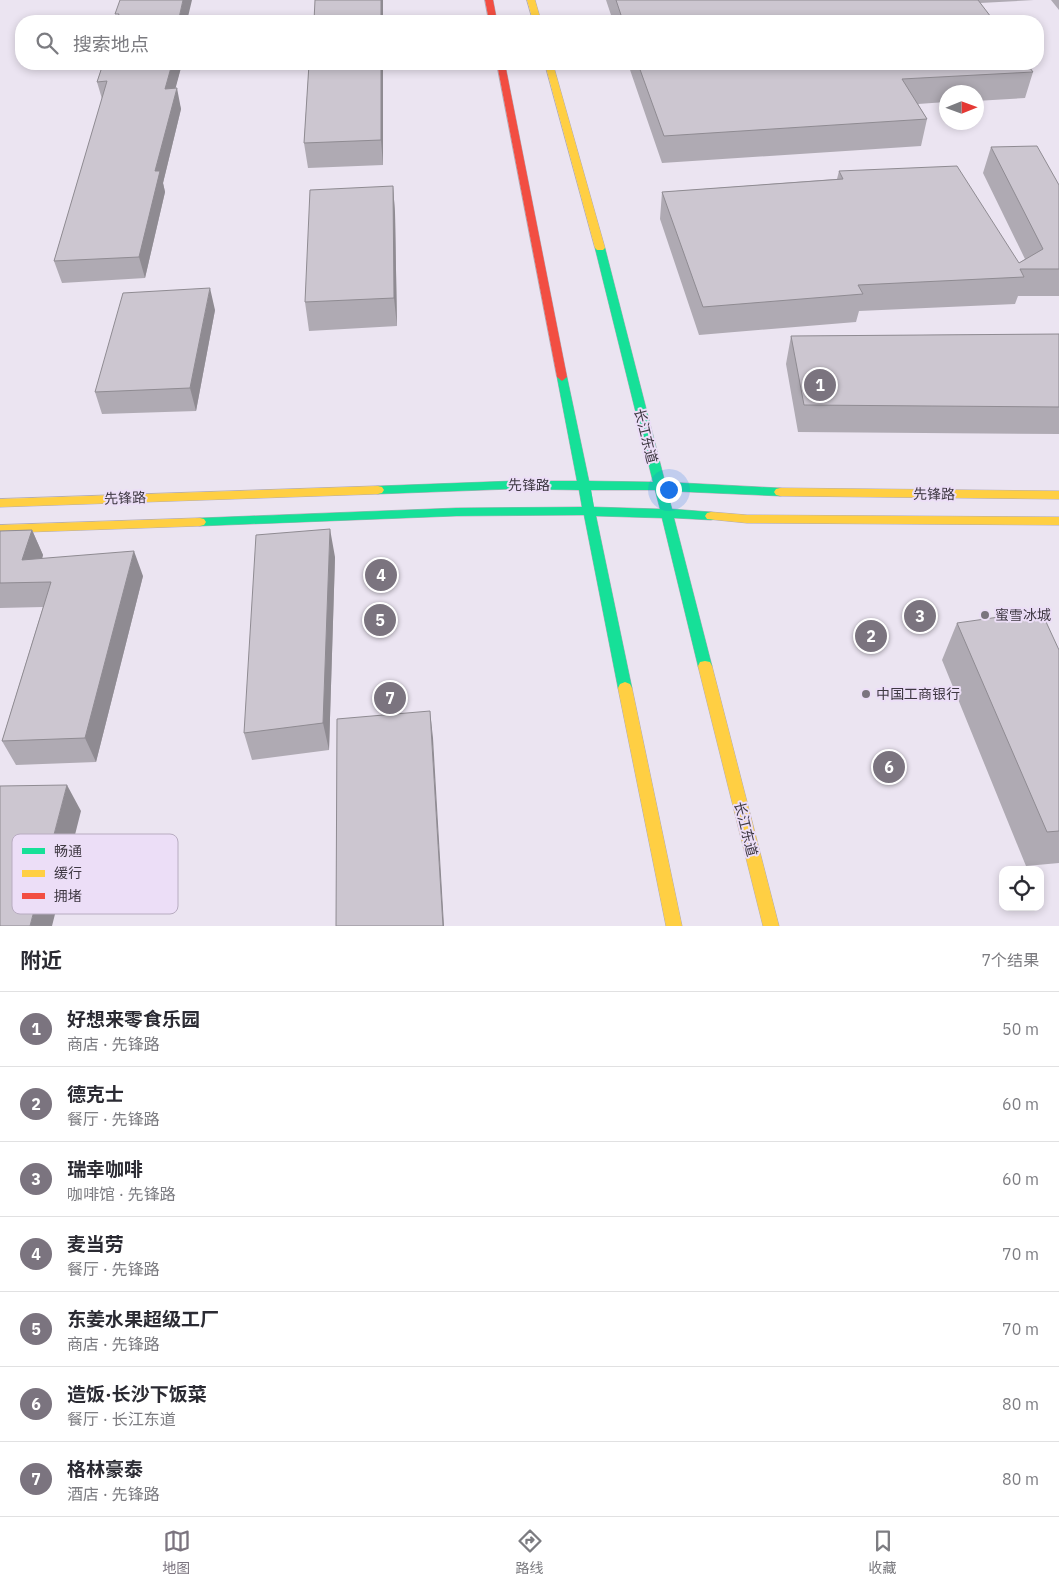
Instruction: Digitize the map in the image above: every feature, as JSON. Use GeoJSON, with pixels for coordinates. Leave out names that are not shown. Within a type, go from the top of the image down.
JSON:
{"type":"FeatureCollection","features":[{"type":"Feature","properties":{"kind":"main road"},"geometry":{"type":"LineString","coordinates":[[489,0],[492,15]]}},
{"type":"Feature","properties":{"kind":"main road"},"geometry":{"type":"LineString","coordinates":[[531,0],[535,15]]}},
{"type":"Feature","properties":{"kind":"main road"},"geometry":{"type":"LineString","coordinates":[[502,70],[588,511],[674,926]]}},
{"type":"Feature","properties":{"kind":"main road","name":"长江东道"},"geometry":{"type":"LineString","coordinates":[[551,70],[590,208],[770,926]]}},
{"type":"Feature","properties":{"kind":"main road","name":"先锋路"},"geometry":{"type":"LineString","coordinates":[[0,502],[502,485],[659,486],[736,491],[1059,495]]}},
{"type":"Feature","properties":{"kind":"main road"},"geometry":{"type":"LineString","coordinates":[[0,529],[516,510],[666,513],[747,519],[1059,521]]}},
{"type":"Feature","properties":{"kind":"building"},"geometry":{"type":"Polygon","coordinates":[[[120,0],[183,0],[180,15],[115,14],[120,0]]]}},
{"type":"Feature","properties":{"kind":"building"},"geometry":{"type":"Polygon","coordinates":[[[315,0],[381,0],[381,15],[314,15],[315,0]]]}},
{"type":"Feature","properties":{"kind":"building"},"geometry":{"type":"Polygon","coordinates":[[[616,0],[978,0],[989,15],[621,15],[616,0]]]}},
{"type":"Feature","properties":{"kind":"building"},"geometry":{"type":"Polygon","coordinates":[[[101,70],[170,70],[165,89],[177,88],[155,171],[160,171],[139,257],[54,261],[107,81],[97,82],[101,70]]]}},
{"type":"Feature","properties":{"kind":"building"},"geometry":{"type":"Polygon","coordinates":[[[309,70],[381,70],[381,140],[304,143],[309,70]]]}},
{"type":"Feature","properties":{"kind":"building"},"geometry":{"type":"Polygon","coordinates":[[[640,70],[1032,70],[1033,72],[902,79],[927,119],[664,136],[640,70]]]}},
{"type":"Feature","properties":{"kind":"building"},"geometry":{"type":"Polygon","coordinates":[[[1037,146],[1059,185],[1059,269],[1020,269],[1024,277],[858,285],[863,294],[703,307],[662,192],[843,179],[839,171],[957,166],[1019,263],[1043,249],[991,147],[1037,146]]]}},
{"type":"Feature","properties":{"kind":"building"},"geometry":{"type":"Polygon","coordinates":[[[393,186],[394,298],[305,302],[310,190],[393,186]]]}},
{"type":"Feature","properties":{"kind":"building"},"geometry":{"type":"Polygon","coordinates":[[[210,288],[190,388],[95,392],[123,293],[210,288]]]}},
{"type":"Feature","properties":{"kind":"building"},"geometry":{"type":"Polygon","coordinates":[[[1059,334],[1059,407],[804,405],[791,336],[1059,334]]]}},
{"type":"Feature","properties":{"kind":"building"},"geometry":{"type":"Polygon","coordinates":[[[330,529],[323,723],[244,733],[256,535],[330,529]]]}},
{"type":"Feature","properties":{"kind":"building"},"geometry":{"type":"Polygon","coordinates":[[[32,530],[22,560],[134,551],[85,738],[2,741],[51,582],[0,583],[0,531],[32,530]]]}},
{"type":"Feature","properties":{"kind":"building"},"geometry":{"type":"Polygon","coordinates":[[[1041,611],[1059,650],[1059,831],[1047,832],[957,623],[1041,611]]]}},
{"type":"Feature","properties":{"kind":"building"},"geometry":{"type":"Polygon","coordinates":[[[430,711],[443,926],[336,926],[337,719],[430,711]]]}},
{"type":"Feature","properties":{"kind":"building"},"geometry":{"type":"Polygon","coordinates":[[[67,785],[54,834],[12,834],[12,914],[33,914],[30,926],[0,926],[0,786],[67,785]]]}},
{"type":"Feature","properties":{"kind":"traffic: fast"},"geometry":{"type":"LineString","coordinates":[[600,248],[705,666]]}},
{"type":"Feature","properties":{"kind":"traffic: fast"},"geometry":{"type":"LineString","coordinates":[[562,377],[625,688]]}},
{"type":"Feature","properties":{"kind":"traffic: fast"},"geometry":{"type":"LineString","coordinates":[[378,490],[512,485],[659,486],[780,492]]}},
{"type":"Feature","properties":{"kind":"traffic: fast"},"geometry":{"type":"LineString","coordinates":[[200,522],[519,511],[583,511],[711,516]]}},
{"type":"Feature","properties":{"kind":"traffic: slow"},"geometry":{"type":"LineString","coordinates":[[531,0],[535,15]]}},
{"type":"Feature","properties":{"kind":"traffic: slow"},"geometry":{"type":"LineString","coordinates":[[551,70],[600,248]]}},
{"type":"Feature","properties":{"kind":"traffic: slow"},"geometry":{"type":"LineString","coordinates":[[0,503],[378,490]]}},
{"type":"Feature","properties":{"kind":"traffic: slow"},"geometry":{"type":"LineString","coordinates":[[780,492],[1059,495]]}},
{"type":"Feature","properties":{"kind":"traffic: slow"},"geometry":{"type":"LineString","coordinates":[[711,516],[747,519],[1059,521]]}},
{"type":"Feature","properties":{"kind":"traffic: slow"},"geometry":{"type":"LineString","coordinates":[[0,529],[200,522]]}},
{"type":"Feature","properties":{"kind":"traffic: slow"},"geometry":{"type":"LineString","coordinates":[[705,666],[771,926]]}},
{"type":"Feature","properties":{"kind":"traffic: slow"},"geometry":{"type":"LineString","coordinates":[[625,688],[674,926]]}},
{"type":"Feature","properties":{"kind":"traffic: jam"},"geometry":{"type":"LineString","coordinates":[[489,0],[492,15]]}},
{"type":"Feature","properties":{"kind":"traffic: jam"},"geometry":{"type":"LineString","coordinates":[[502,70],[562,377]]}},
{"type":"Feature","properties":{"kind":"place","name":"好想来零食乐园"},"geometry":{"type":"Point","coordinates":[820,385]}},
{"type":"Feature","properties":{"kind":"place","name":"麦当劳"},"geometry":{"type":"Point","coordinates":[381,575]}},
{"type":"Feature","properties":{"kind":"place","name":"蜜雪冰城"},"geometry":{"type":"Point","coordinates":[985,615]}},
{"type":"Feature","properties":{"kind":"place","name":"瑞幸咖啡"},"geometry":{"type":"Point","coordinates":[920,616]}},
{"type":"Feature","properties":{"kind":"place","name":"东姜水果超级工厂"},"geometry":{"type":"Point","coordinates":[380,620]}},
{"type":"Feature","properties":{"kind":"place","name":"德克士"},"geometry":{"type":"Point","coordinates":[871,636]}},
{"type":"Feature","properties":{"kind":"place","name":"中国工商银行"},"geometry":{"type":"Point","coordinates":[866,694]}},
{"type":"Feature","properties":{"kind":"place","name":"格林豪泰"},"geometry":{"type":"Point","coordinates":[390,698]}},
{"type":"Feature","properties":{"kind":"place","name":"造饭·长沙下饭菜"},"geometry":{"type":"Point","coordinates":[889,767]}}]}
